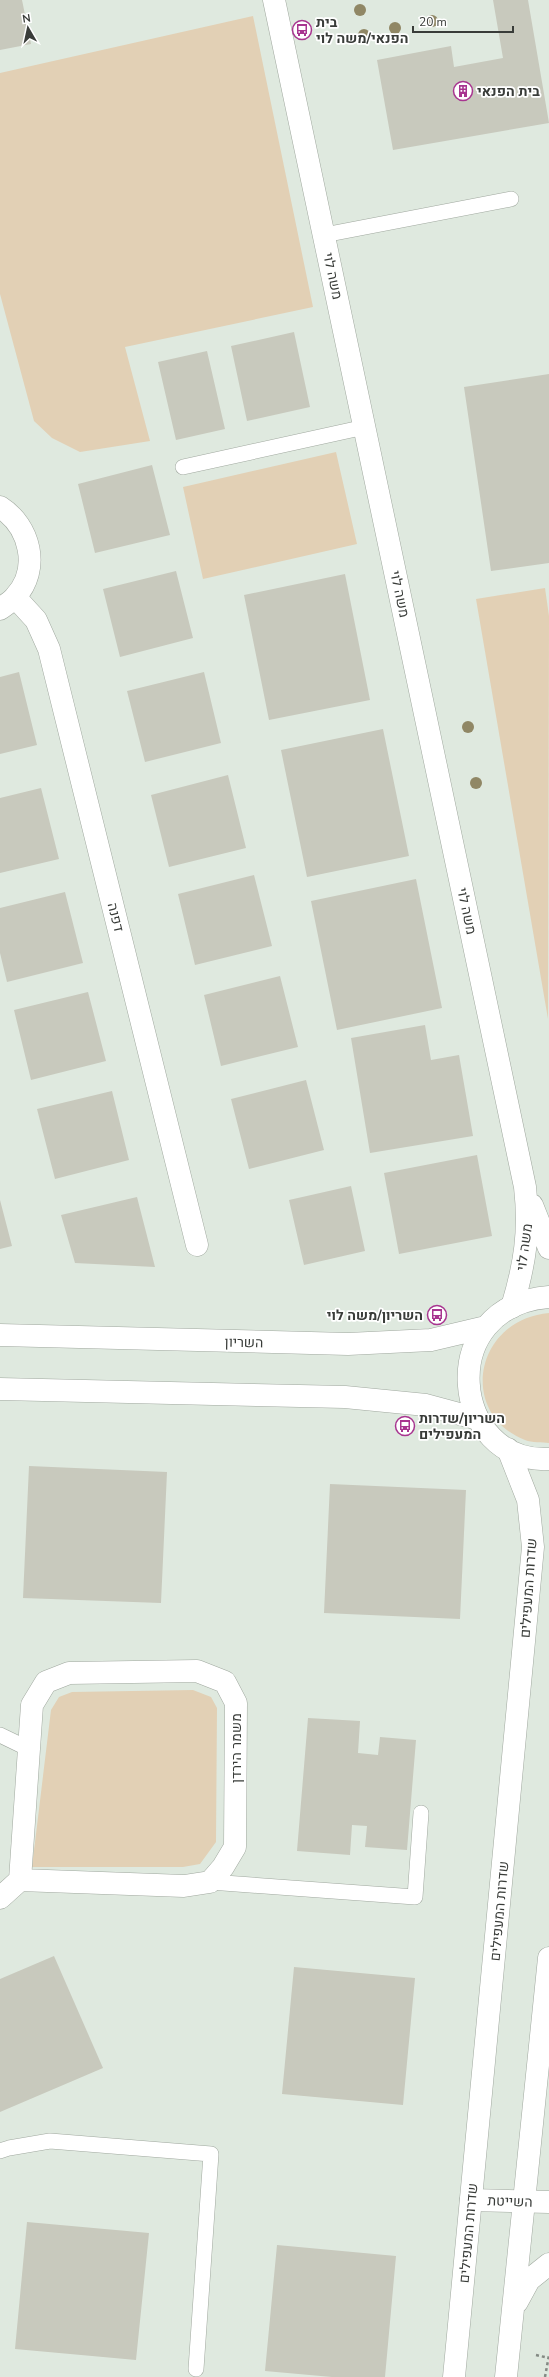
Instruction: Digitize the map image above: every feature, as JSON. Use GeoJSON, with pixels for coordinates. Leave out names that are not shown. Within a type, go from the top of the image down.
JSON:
{"type":"FeatureCollection","features":[{"type":"Feature","properties":{"kind":"street","name":"משה לוי"},"geometry":{"type":"LineString","coordinates":[[274,0],[525,1187],[528,1216],[527,1244],[523,1269],[512,1306]]}},
{"type":"Feature","properties":{"kind":"street"},"geometry":{"type":"LineString","coordinates":[[0,507],[10,513],[23,529],[30,549],[30,560],[26,580],[7,603]]}},
{"type":"Feature","properties":{"kind":"street","name":"דפנה"},"geometry":{"type":"LineString","coordinates":[[7,603],[36,620],[49,649],[197,1245]]}},
{"type":"Feature","properties":{"kind":"street","name":"משה לוי"},"geometry":{"type":"LineString","coordinates":[[525,1187],[549,1248]]}},
{"type":"Feature","properties":{"kind":"street"},"geometry":{"type":"LineString","coordinates":[[549,1297],[529,1300],[512,1306],[486,1327],[472,1351],[468,1372],[469,1393],[478,1419],[487,1431],[508,1449],[521,1454],[549,1459]]}},
{"type":"Feature","properties":{"kind":"street","name":"השריון"},"geometry":{"type":"LineString","coordinates":[[0,1335],[348,1344],[431,1340],[486,1327]]}},
{"type":"Feature","properties":{"kind":"street"},"geometry":{"type":"LineString","coordinates":[[0,1388],[345,1397],[426,1405],[478,1419]]}},
{"type":"Feature","properties":{"kind":"street","name":"שדרות המעפילים"},"geometry":{"type":"LineString","coordinates":[[454,2377],[533,1547],[528,1500],[508,1449]]}},
{"type":"Feature","properties":{"kind":"street","name":"משמר הירדן"},"geometry":{"type":"LineString","coordinates":[[20,1880],[32,1705],[46,1682],[68,1673],[197,1671],[225,1682],[236,1703],[235,1847],[223,1867],[210,1882]]}},
{"type":"Feature","properties":{"kind":"street"},"geometry":{"type":"LineString","coordinates":[[0,1898],[20,1880],[184,1886],[210,1882]]}},
{"type":"Feature","properties":{"kind":"street"},"geometry":{"type":"LineString","coordinates":[[506,2377],[549,1958]]}},
{"type":"Feature","properties":{"kind":"street"},"geometry":{"type":"LineString","coordinates":[[532,2127],[549,2141]]}},
{"type":"Feature","properties":{"kind":"street","name":"השייטת"},"geometry":{"type":"LineString","coordinates":[[471,2200],[549,2202]]}},
{"type":"Feature","properties":{"kind":"street"},"geometry":{"type":"LineString","coordinates":[[513,2308],[529,2280],[549,2264]]}},
{"type":"Feature","properties":{"kind":"lane"},"geometry":{"type":"LineString","coordinates":[[324,235],[511,199]]}},
{"type":"Feature","properties":{"kind":"lane"},"geometry":{"type":"LineString","coordinates":[[183,467],[365,427]]}},
{"type":"Feature","properties":{"kind":"lane"},"geometry":{"type":"LineString","coordinates":[[0,1735],[29,1749]]}},
{"type":"Feature","properties":{"kind":"lane"},"geometry":{"type":"LineString","coordinates":[[210,1882],[415,1897],[421,1813]]}},
{"type":"Feature","properties":{"kind":"lane"},"geometry":{"type":"LineString","coordinates":[[0,2151],[50,2141],[212,2154],[196,2369]]}},
{"type":"Feature","properties":{"kind":"path"},"geometry":{"type":"LineString","coordinates":[[536,2355],[549,2357],[545,2377]]}},
{"type":"Feature","properties":{"kind":"shaded area"},"geometry":{"type":"Polygon","coordinates":[[[253,16],[313,307],[125,347],[150,441],[80,452],[52,438],[34,421],[0,294],[0,73],[253,16]]]}},
{"type":"Feature","properties":{"kind":"shaded area"},"geometry":{"type":"Polygon","coordinates":[[[336,452],[357,544],[203,579],[183,487],[336,452]]]}},
{"type":"Feature","properties":{"kind":"shaded area"},"geometry":{"type":"Polygon","coordinates":[[[545,588],[549,616],[548,1019],[476,599],[545,588]]]}},
{"type":"Feature","properties":{"kind":"shaded area"},"geometry":{"type":"Polygon","coordinates":[[[549,1313],[549,1443],[525,1440],[504,1427],[490,1410],[483,1390],[484,1369],[491,1349],[504,1332],[524,1319],[549,1313]]]}},
{"type":"Feature","properties":{"kind":"shaded area"},"geometry":{"type":"Polygon","coordinates":[[[193,1690],[211,1697],[217,1708],[216,1842],[200,1864],[183,1867],[32,1867],[51,1710],[59,1697],[72,1692],[193,1690]]]}},
{"type":"Feature","properties":{"kind":"building"},"geometry":{"type":"Polygon","coordinates":[[[0,0],[22,0],[31,44],[0,50],[0,0]]]}},
{"type":"Feature","properties":{"kind":"building","name":"בית הפנאי"},"geometry":{"type":"Polygon","coordinates":[[[493,0],[528,0],[549,123],[393,150],[377,60],[451,46],[454,67],[503,58],[493,0]]]}},
{"type":"Feature","properties":{"kind":"building"},"geometry":{"type":"Polygon","coordinates":[[[294,332],[310,407],[247,421],[231,346],[294,332]]]}},
{"type":"Feature","properties":{"kind":"building"},"geometry":{"type":"Polygon","coordinates":[[[207,351],[225,429],[176,440],[158,362],[207,351]]]}},
{"type":"Feature","properties":{"kind":"building"},"geometry":{"type":"Polygon","coordinates":[[[549,374],[549,563],[491,571],[464,387],[549,374]]]}},
{"type":"Feature","properties":{"kind":"building"},"geometry":{"type":"Polygon","coordinates":[[[152,465],[170,535],[95,553],[78,484],[152,465]]]}},
{"type":"Feature","properties":{"kind":"building"},"geometry":{"type":"Polygon","coordinates":[[[176,571],[193,638],[120,657],[103,589],[176,571]]]}},
{"type":"Feature","properties":{"kind":"building"},"geometry":{"type":"Polygon","coordinates":[[[345,574],[370,700],[269,720],[244,595],[345,574]]]}},
{"type":"Feature","properties":{"kind":"building"},"geometry":{"type":"Polygon","coordinates":[[[19,672],[37,745],[0,754],[0,677],[19,672]]]}},
{"type":"Feature","properties":{"kind":"building"},"geometry":{"type":"Polygon","coordinates":[[[204,672],[221,743],[145,762],[127,691],[204,672]]]}},
{"type":"Feature","properties":{"kind":"building"},"geometry":{"type":"Polygon","coordinates":[[[383,729],[409,856],[307,877],[281,750],[383,729]]]}},
{"type":"Feature","properties":{"kind":"building"},"geometry":{"type":"Polygon","coordinates":[[[228,775],[246,848],[169,867],[151,795],[228,775]]]}},
{"type":"Feature","properties":{"kind":"building"},"geometry":{"type":"Polygon","coordinates":[[[41,788],[59,859],[0,873],[0,798],[41,788]]]}},
{"type":"Feature","properties":{"kind":"building"},"geometry":{"type":"Polygon","coordinates":[[[254,875],[272,946],[195,965],[178,894],[254,875]]]}},
{"type":"Feature","properties":{"kind":"building"},"geometry":{"type":"Polygon","coordinates":[[[416,879],[442,1008],[337,1030],[311,901],[416,879]]]}},
{"type":"Feature","properties":{"kind":"building"},"geometry":{"type":"Polygon","coordinates":[[[65,892],[83,963],[7,982],[0,953],[0,908],[65,892]]]}},
{"type":"Feature","properties":{"kind":"building"},"geometry":{"type":"Polygon","coordinates":[[[280,976],[298,1047],[221,1066],[204,995],[280,976]]]}},
{"type":"Feature","properties":{"kind":"building"},"geometry":{"type":"Polygon","coordinates":[[[88,992],[106,1061],[31,1080],[14,1010],[88,992]]]}},
{"type":"Feature","properties":{"kind":"building"},"geometry":{"type":"Polygon","coordinates":[[[425,1025],[431,1060],[459,1055],[473,1136],[370,1153],[351,1038],[425,1025]]]}},
{"type":"Feature","properties":{"kind":"building"},"geometry":{"type":"Polygon","coordinates":[[[306,1080],[324,1150],[249,1169],[231,1099],[306,1080]]]}},
{"type":"Feature","properties":{"kind":"building"},"geometry":{"type":"Polygon","coordinates":[[[112,1091],[129,1160],[55,1179],[37,1109],[112,1091]]]}},
{"type":"Feature","properties":{"kind":"building"},"geometry":{"type":"Polygon","coordinates":[[[477,1155],[492,1236],[399,1254],[384,1173],[477,1155]]]}},
{"type":"Feature","properties":{"kind":"building"},"geometry":{"type":"Polygon","coordinates":[[[351,1186],[365,1251],[304,1265],[289,1200],[351,1186]]]}},
{"type":"Feature","properties":{"kind":"building"},"geometry":{"type":"Polygon","coordinates":[[[137,1197],[155,1267],[75,1263],[61,1215],[137,1197]]]}},
{"type":"Feature","properties":{"kind":"building"},"geometry":{"type":"Polygon","coordinates":[[[0,1200],[12,1246],[0,1249],[0,1200]]]}},
{"type":"Feature","properties":{"kind":"building"},"geometry":{"type":"Polygon","coordinates":[[[29,1466],[167,1472],[161,1603],[23,1598],[29,1466]]]}},
{"type":"Feature","properties":{"kind":"building"},"geometry":{"type":"Polygon","coordinates":[[[330,1484],[466,1490],[460,1619],[324,1613],[330,1484]]]}},
{"type":"Feature","properties":{"kind":"building"},"geometry":{"type":"Polygon","coordinates":[[[308,1718],[360,1721],[358,1753],[378,1755],[380,1737],[416,1740],[407,1850],[365,1847],[367,1826],[352,1825],[350,1855],[297,1851],[308,1718]]]}},
{"type":"Feature","properties":{"kind":"building"},"geometry":{"type":"Polygon","coordinates":[[[54,1956],[103,2068],[0,2112],[0,1979],[54,1956]]]}},
{"type":"Feature","properties":{"kind":"building"},"geometry":{"type":"Polygon","coordinates":[[[294,1967],[415,1978],[403,2105],[282,2094],[294,1967]]]}},
{"type":"Feature","properties":{"kind":"building"},"geometry":{"type":"Polygon","coordinates":[[[27,2222],[149,2233],[136,2360],[15,2349],[27,2222]]]}},
{"type":"Feature","properties":{"kind":"building"},"geometry":{"type":"Polygon","coordinates":[[[277,2245],[396,2256],[385,2377],[332,2377],[265,2371],[277,2245]]]}},
{"type":"Feature","properties":{"kind":"place","name":"בית הפנאי/משה לוי"},"geometry":{"type":"Point","coordinates":[302,30]}},
{"type":"Feature","properties":{"kind":"place","name":"בית הפנאי"},"geometry":{"type":"Point","coordinates":[463,91]}},
{"type":"Feature","properties":{"kind":"place","name":"השריון/משה לוי"},"geometry":{"type":"Point","coordinates":[437,1315]}},
{"type":"Feature","properties":{"kind":"place","name":"השריון/שדרות המעפילים"},"geometry":{"type":"Point","coordinates":[405,1426]}}]}
